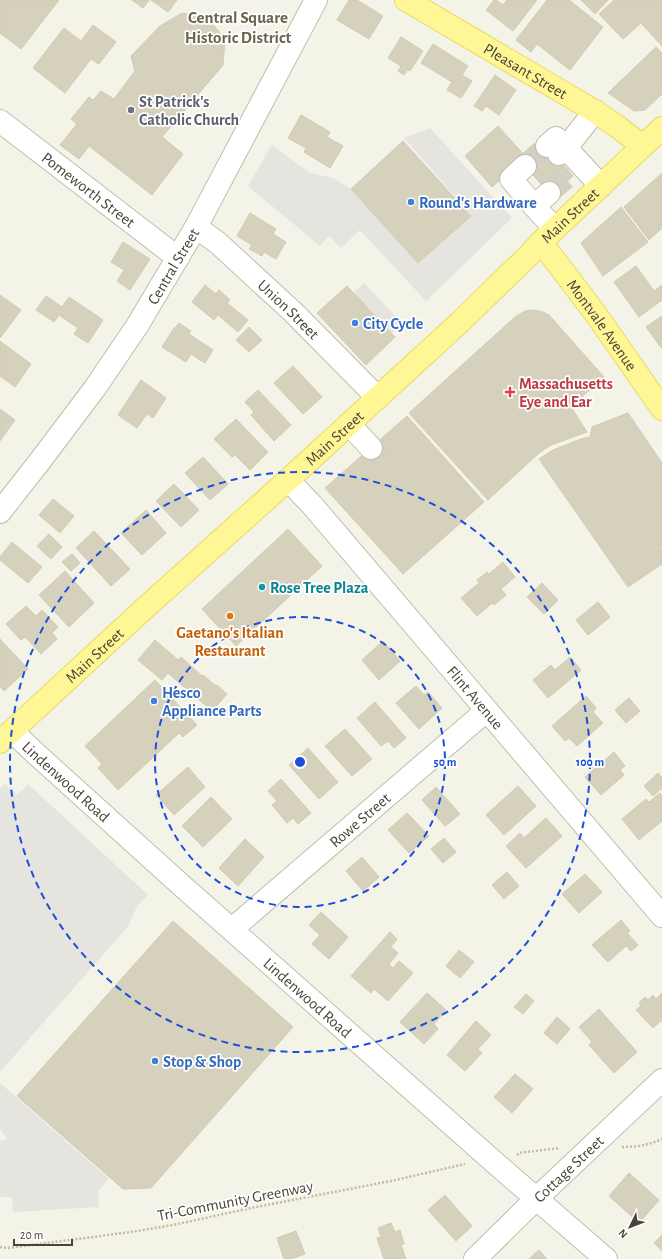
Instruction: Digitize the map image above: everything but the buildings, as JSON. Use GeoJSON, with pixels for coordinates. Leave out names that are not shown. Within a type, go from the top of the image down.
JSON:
{"type":"FeatureCollection","features":[{"type":"Feature","properties":{"kind":"main road","name":"Pleasant Street"},"geometry":{"type":"LineString","coordinates":[[406,0],[594,111],[618,127],[642,146]]}},
{"type":"Feature","properties":{"kind":"main road","name":"Main Street"},"geometry":{"type":"LineString","coordinates":[[6,736],[459,323],[662,128]]}},
{"type":"Feature","properties":{"kind":"main road","name":"Montvale Avenue"},"geometry":{"type":"LineString","coordinates":[[548,236],[595,313],[662,409]]}},
{"type":"Feature","properties":{"kind":"street","name":"Central Street"},"geometry":{"type":"LineString","coordinates":[[0,512],[56,441],[117,356],[178,258],[196,227],[316,0]]}},
{"type":"Feature","properties":{"kind":"street"},"geometry":{"type":"LineString","coordinates":[[594,111],[556,150],[577,169],[601,186]]}},
{"type":"Feature","properties":{"kind":"street","name":"Pomeworth Street"},"geometry":{"type":"LineString","coordinates":[[0,120],[178,258]]}},
{"type":"Feature","properties":{"kind":"street"},"geometry":{"type":"LineString","coordinates":[[526,177],[541,200],[548,236]]}},
{"type":"Feature","properties":{"kind":"street","name":"Union Street"},"geometry":{"type":"LineString","coordinates":[[196,227],[218,242],[293,312],[378,397]]}},
{"type":"Feature","properties":{"kind":"street"},"geometry":{"type":"LineString","coordinates":[[349,424],[371,448]]}},
{"type":"Feature","properties":{"kind":"street","name":"Flint Avenue"},"geometry":{"type":"LineString","coordinates":[[288,480],[312,505],[662,916]]}},
{"type":"Feature","properties":{"kind":"street","name":"Rowe Street"},"geometry":{"type":"LineString","coordinates":[[232,929],[486,710]]}},
{"type":"Feature","properties":{"kind":"street","name":"Lindenwood Road"},"geometry":{"type":"LineString","coordinates":[[6,736],[35,753],[494,1162],[606,1259]]}},
{"type":"Feature","properties":{"kind":"street","name":"Cottage Street"},"geometry":{"type":"LineString","coordinates":[[475,1259],[662,1080]]}},
{"type":"Feature","properties":{"kind":"path","name":"Tri-Community Greenway"},"geometry":{"type":"LineString","coordinates":[[0,1248],[131,1232],[391,1181],[466,1164]]}},
{"type":"Feature","properties":{"kind":"shaded area"},"geometry":{"type":"Polygon","coordinates":[[[430,128],[512,218],[426,301],[360,230],[341,248],[329,236],[320,246],[248,186],[272,145],[310,173],[333,178],[351,189],[419,263],[471,215],[404,138],[430,128]]]}},
{"type":"Feature","properties":{"kind":"shaded area"},"geometry":{"type":"Polygon","coordinates":[[[364,283],[402,323],[392,333],[353,293],[364,283]]]}},
{"type":"Feature","properties":{"kind":"shaded area"},"geometry":{"type":"Polygon","coordinates":[[[5,784],[17,795],[28,784],[148,895],[137,906],[129,925],[0,1072],[0,788],[5,784]]]}},
{"type":"Feature","properties":{"kind":"shaded area"},"geometry":{"type":"Polygon","coordinates":[[[0,1083],[109,1179],[98,1191],[99,1207],[13,1212],[12,1197],[0,1197],[0,1141],[7,1139],[0,1129],[0,1083]]]}},
{"type":"Feature","properties":{"kind":"tunnel"},"geometry":{"type":"LineString","coordinates":[[525,166],[547,146]]}},
{"type":"Feature","properties":{"kind":"tunnel"},"geometry":{"type":"LineString","coordinates":[[549,193],[572,173]]}},
{"type":"Feature","properties":{"kind":"tunnel"},"geometry":{"type":"LineString","coordinates":[[371,448],[381,459]]}},
{"type":"Feature","properties":{"kind":"place","name":"St Patrick's Catholic Church"},"geometry":{"type":"Point","coordinates":[131,110]}},
{"type":"Feature","properties":{"kind":"place","name":"Round's Hardware"},"geometry":{"type":"Point","coordinates":[411,202]}},
{"type":"Feature","properties":{"kind":"place","name":"City Cycle"},"geometry":{"type":"Point","coordinates":[355,323]}},
{"type":"Feature","properties":{"kind":"place","name":"Massachusetts Eye and Ear"},"geometry":{"type":"Point","coordinates":[510,392]}},
{"type":"Feature","properties":{"kind":"place","name":"Rose Tree Plaza"},"geometry":{"type":"Point","coordinates":[262,587]}},
{"type":"Feature","properties":{"kind":"place","name":"Gaetano's Italian Restaurant"},"geometry":{"type":"Point","coordinates":[230,616]}},
{"type":"Feature","properties":{"kind":"place","name":"Hesco Appliance Parts"},"geometry":{"type":"Point","coordinates":[154,701]}},
{"type":"Feature","properties":{"kind":"place","name":"Stop & Shop"},"geometry":{"type":"Point","coordinates":[155,1061]}},
{"type":"Feature","properties":{"kind":"district","name":"Central Square Historic District"},"geometry":{"type":"Point","coordinates":[238,27]}}]}
